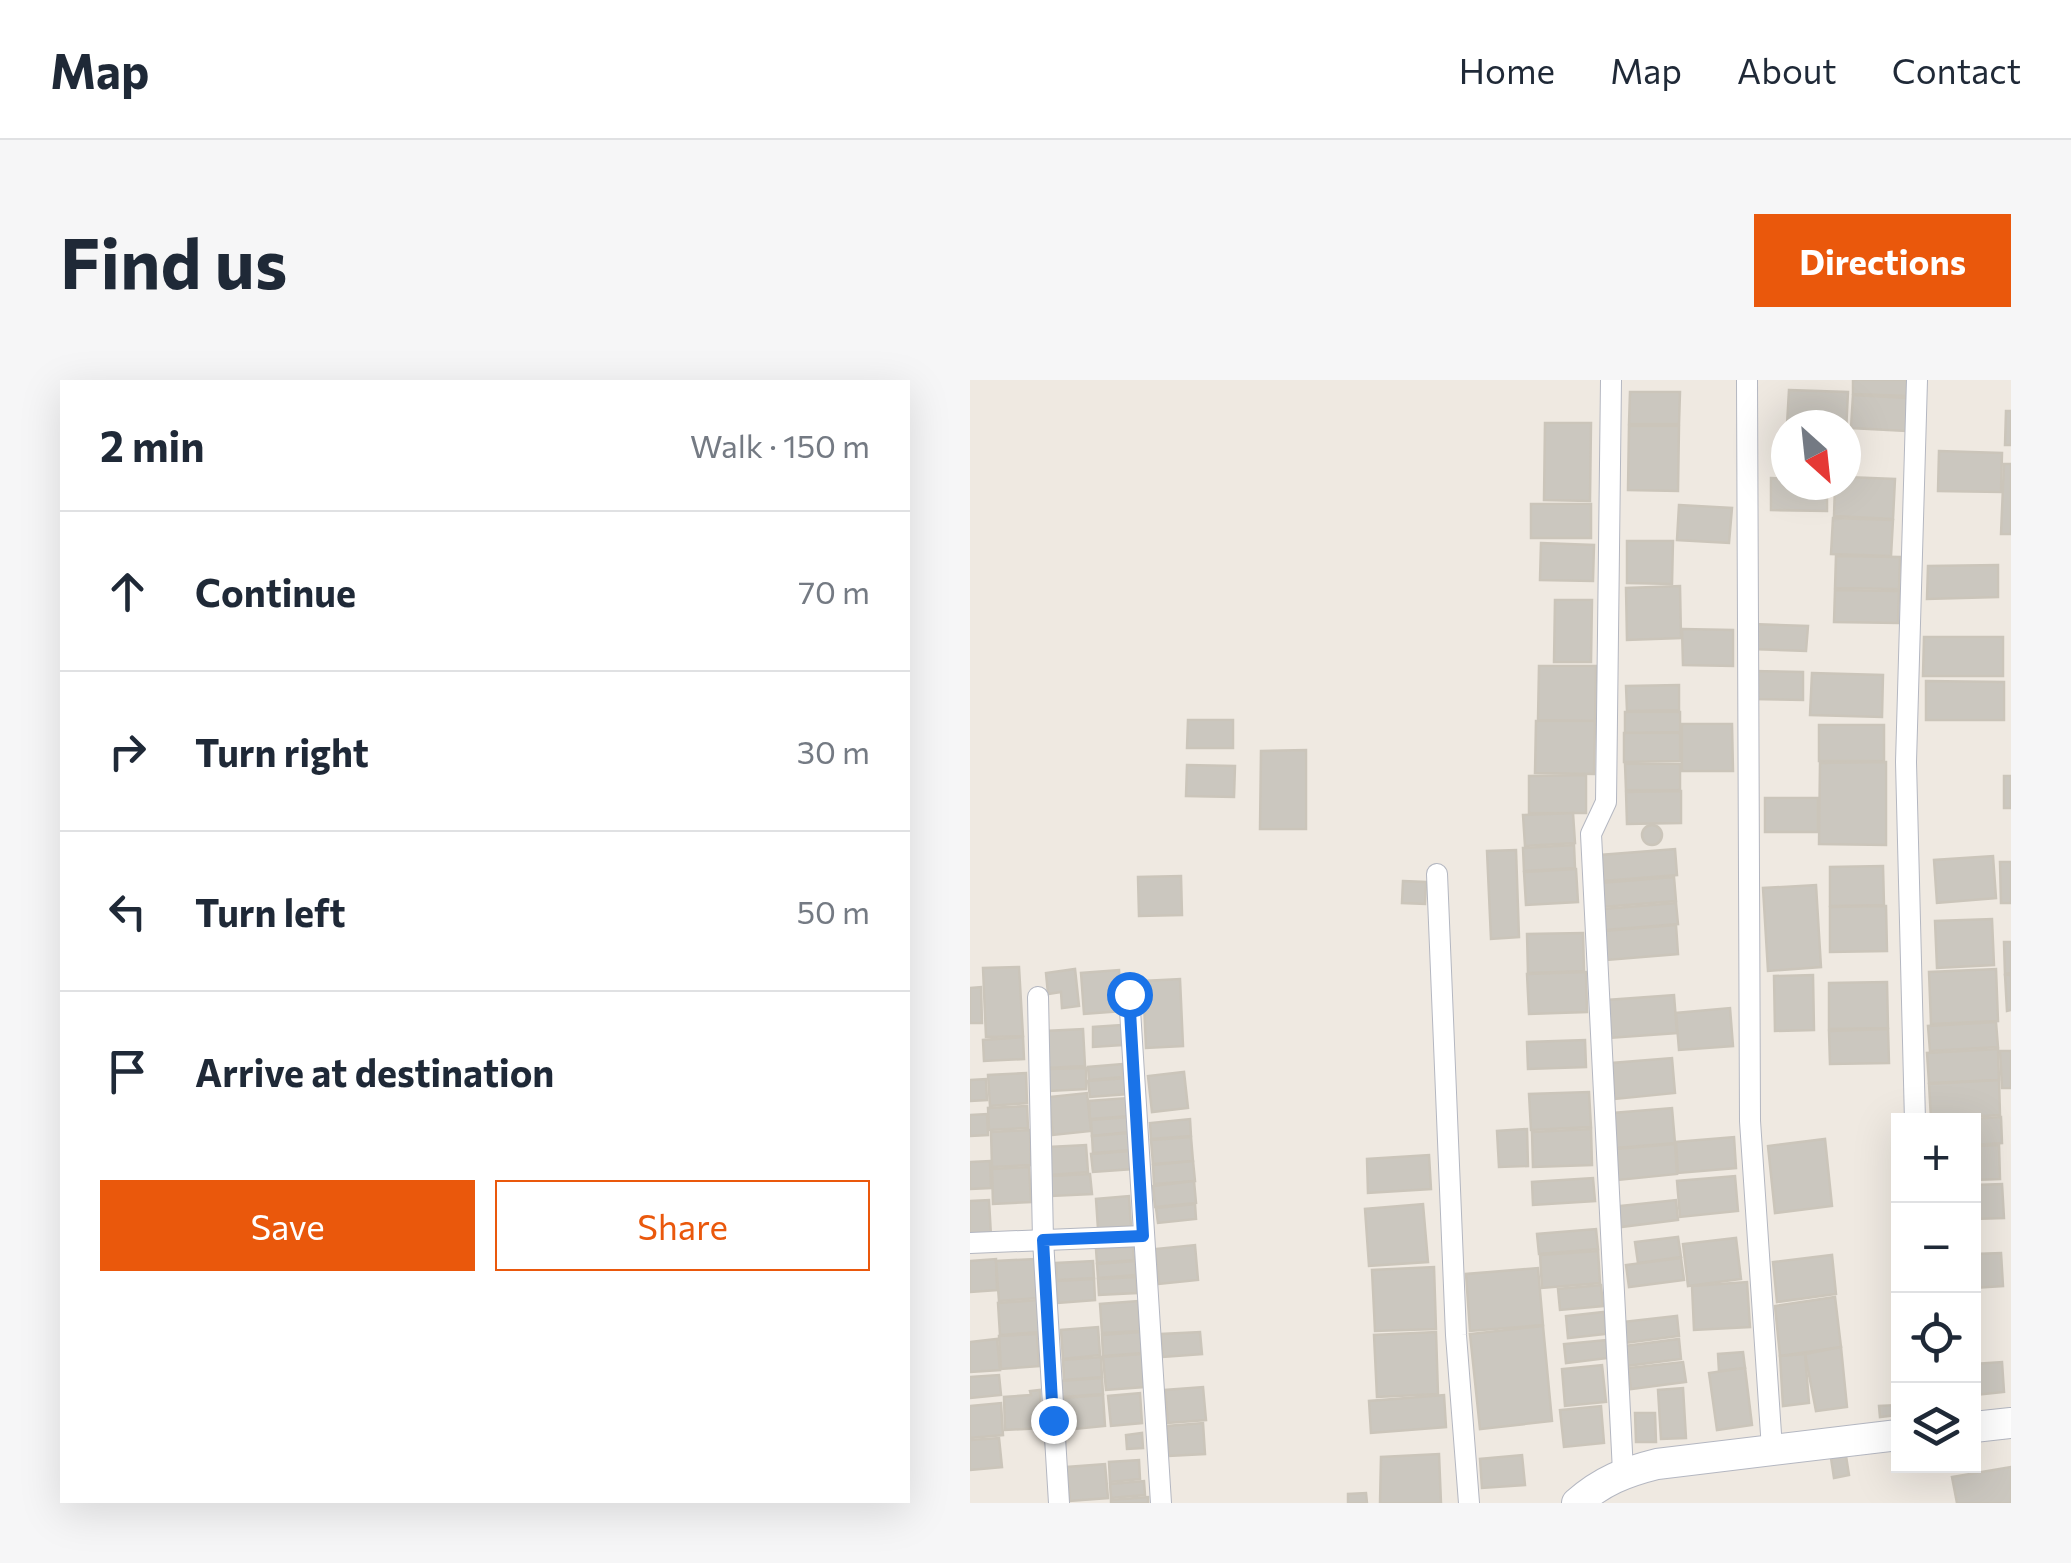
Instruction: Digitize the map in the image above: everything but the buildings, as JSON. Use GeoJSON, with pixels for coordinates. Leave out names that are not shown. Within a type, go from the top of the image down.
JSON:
{"type":"FeatureCollection","features":[{"type":"Feature","properties":{"kind":"street"},"geometry":{"type":"LineString","coordinates":[[1610,380],[1606,802],[1591,834],[1623,1472]]}},
{"type":"Feature","properties":{"kind":"street"},"geometry":{"type":"LineString","coordinates":[[1747,380],[1750,1121],[1772,1449]]}},
{"type":"Feature","properties":{"kind":"street"},"geometry":{"type":"LineString","coordinates":[[1915,1113],[1906,762],[1916,380]]}},
{"type":"Feature","properties":{"kind":"street"},"geometry":{"type":"LineString","coordinates":[[1437,874],[1456,1335],[1469,1503]]}},
{"type":"Feature","properties":{"kind":"street"},"geometry":{"type":"LineString","coordinates":[[1129,994],[1161,1503]]}},
{"type":"Feature","properties":{"kind":"street"},"geometry":{"type":"LineString","coordinates":[[1038,997],[1043,1240],[1059,1503]]}},
{"type":"Feature","properties":{"kind":"street"},"geometry":{"type":"LineString","coordinates":[[970,1243],[1143,1236]]}},
{"type":"Feature","properties":{"kind":"street"},"geometry":{"type":"LineString","coordinates":[[1981,1427],[2011,1423]]}},
{"type":"Feature","properties":{"kind":"street"},"geometry":{"type":"LineString","coordinates":[[1576,1503],[1596,1486],[1623,1472],[1691,1458],[1891,1437]]}},
{"type":"Feature","properties":{"kind":"route"},"geometry":{"type":"LineString","coordinates":[[1053,1420],[1043,1240],[1143,1236],[1129,994]]}}]}
